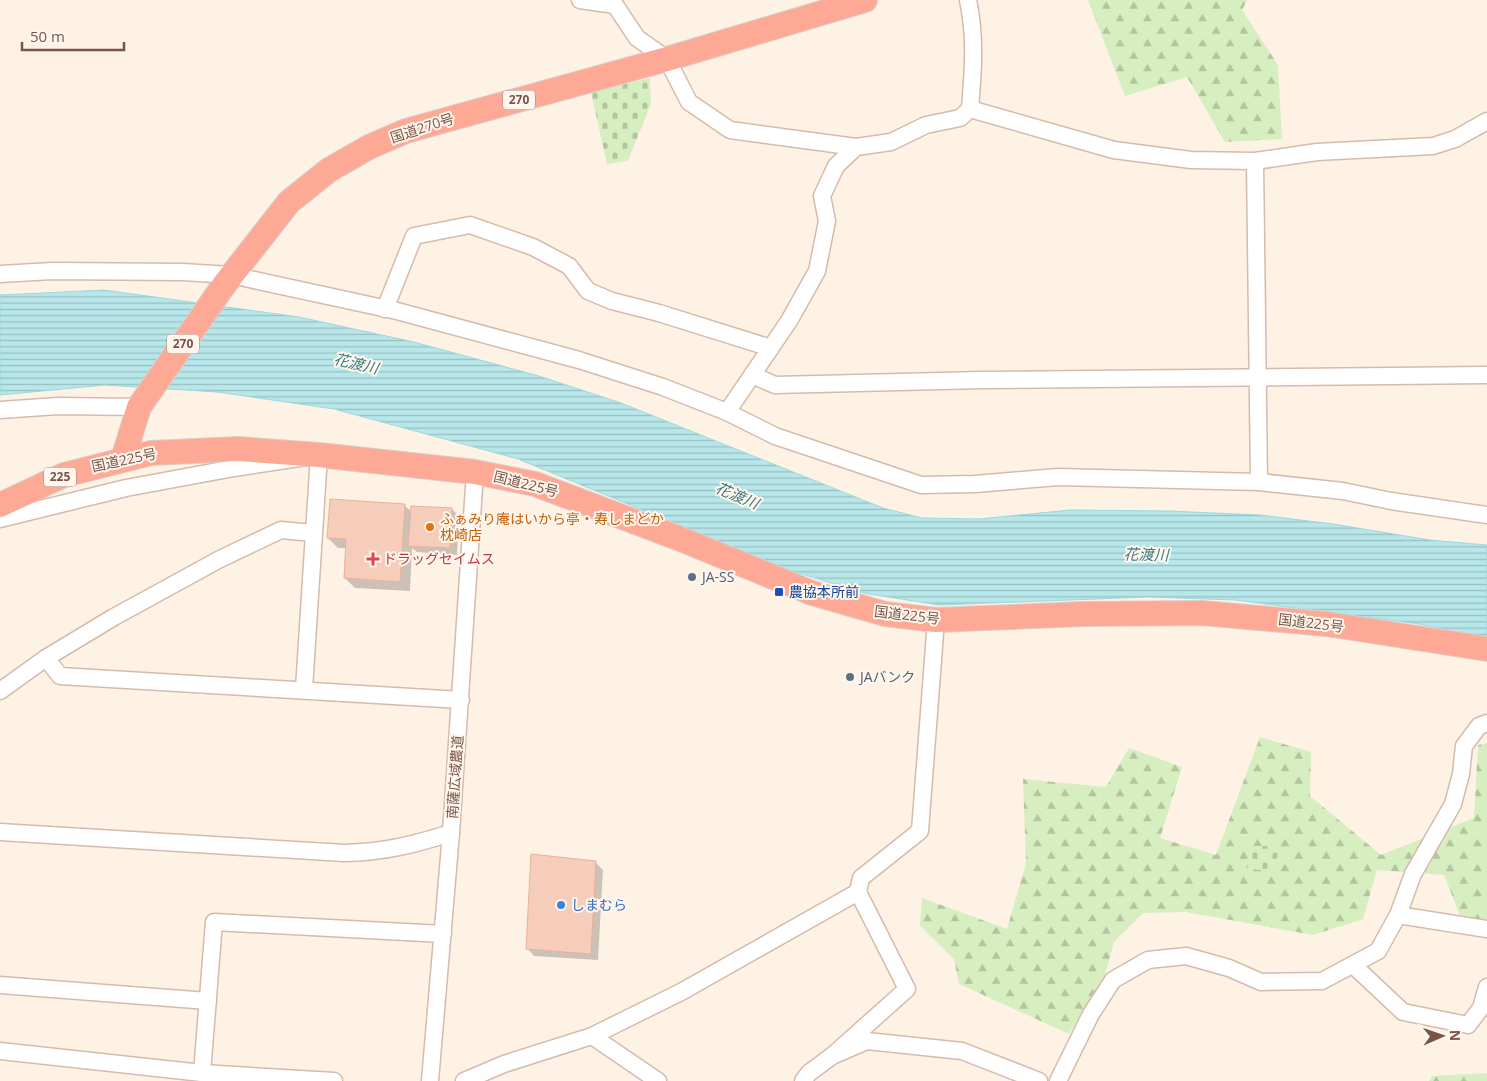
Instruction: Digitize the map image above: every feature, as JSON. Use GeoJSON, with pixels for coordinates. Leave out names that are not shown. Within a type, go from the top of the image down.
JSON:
{"type":"FeatureCollection","features":[{"type":"Feature","properties":{"kind":"highway","name":"国道270号"},"geometry":{"type":"LineString","coordinates":[[123,459],[141,404],[227,280],[289,202],[329,170],[369,147],[406,131],[667,59],[833,4],[865,0]]}},
{"type":"Feature","properties":{"kind":"highway","name":"国道225号"},"geometry":{"type":"LineString","coordinates":[[0,505],[64,475],[151,453],[200,449],[238,449],[319,455],[475,472],[535,484],[562,493],[812,593],[851,606],[885,614],[936,620],[1083,614],[1202,613],[1336,626],[1487,649]]}},
{"type":"Feature","properties":{"kind":"street"},"geometry":{"type":"LineString","coordinates":[[580,0],[615,5],[637,38],[667,59],[688,102],[730,130],[856,147],[891,142],[926,125],[960,118],[970,109],[974,64],[973,24],[968,0]]}},
{"type":"Feature","properties":{"kind":"street"},"geometry":{"type":"LineString","coordinates":[[970,109],[1114,150],[1191,160],[1255,161],[1317,152],[1434,146],[1455,139],[1487,121]]}},
{"type":"Feature","properties":{"kind":"street"},"geometry":{"type":"LineString","coordinates":[[727,412],[789,321],[817,271],[828,221],[822,196],[836,166],[856,147]]}},
{"type":"Feature","properties":{"kind":"street"},"geometry":{"type":"LineString","coordinates":[[1255,161],[1259,482]]}},
{"type":"Feature","properties":{"kind":"street"},"geometry":{"type":"LineString","coordinates":[[385,309],[414,236],[470,225],[533,247],[569,266],[588,291],[612,301],[659,313],[771,348]]}},
{"type":"Feature","properties":{"kind":"street"},"geometry":{"type":"LineString","coordinates":[[0,274],[71,271],[182,272],[385,309],[579,360],[662,387],[727,412],[775,436],[921,485],[975,484],[1058,477],[1259,482],[1343,491],[1391,501],[1487,516]]}},
{"type":"Feature","properties":{"kind":"street"},"geometry":{"type":"LineString","coordinates":[[752,375],[775,385],[982,380],[1487,375]]}},
{"type":"Feature","properties":{"kind":"street"},"geometry":{"type":"LineString","coordinates":[[0,410],[58,406],[141,404]]}},
{"type":"Feature","properties":{"kind":"street"},"geometry":{"type":"LineString","coordinates":[[0,519],[126,488],[234,468],[319,455],[304,689]]}},
{"type":"Feature","properties":{"kind":"street","name":"南薩広域農道"},"geometry":{"type":"LineString","coordinates":[[430,1081],[461,700],[475,472]]}},
{"type":"Feature","properties":{"kind":"street"},"geometry":{"type":"LineString","coordinates":[[0,691],[46,658],[114,617],[220,559],[281,530],[313,533]]}},
{"type":"Feature","properties":{"kind":"street"},"geometry":{"type":"LineString","coordinates":[[803,1081],[907,989],[858,892],[861,878],[920,830],[936,620]]}},
{"type":"Feature","properties":{"kind":"street"},"geometry":{"type":"LineString","coordinates":[[46,658],[60,676],[304,689],[461,700]]}},
{"type":"Feature","properties":{"kind":"street"},"geometry":{"type":"LineString","coordinates":[[1058,1081],[1090,1014],[1112,980],[1148,960],[1186,956],[1229,968],[1261,982],[1322,982],[1378,950],[1398,915],[1413,874],[1453,804],[1461,774],[1464,746],[1479,726],[1487,723]]}},
{"type":"Feature","properties":{"kind":"street"},"geometry":{"type":"LineString","coordinates":[[0,832],[344,852],[375,852],[405,848],[451,833]]}},
{"type":"Feature","properties":{"kind":"street"},"geometry":{"type":"LineString","coordinates":[[464,1081],[512,1062],[592,1036],[681,992],[858,892]]}},
{"type":"Feature","properties":{"kind":"street"},"geometry":{"type":"LineString","coordinates":[[1398,915],[1487,929]]}},
{"type":"Feature","properties":{"kind":"street"},"geometry":{"type":"LineString","coordinates":[[202,1073],[214,922],[443,934]]}},
{"type":"Feature","properties":{"kind":"street"},"geometry":{"type":"LineString","coordinates":[[1353,964],[1403,1012],[1468,1025],[1481,1008],[1487,987]]}},
{"type":"Feature","properties":{"kind":"street"},"geometry":{"type":"LineString","coordinates":[[0,985],[208,1001]]}},
{"type":"Feature","properties":{"kind":"street"},"geometry":{"type":"LineString","coordinates":[[592,1036],[658,1081]]}},
{"type":"Feature","properties":{"kind":"street"},"geometry":{"type":"LineString","coordinates":[[832,1056],[867,1040],[901,1043],[962,1052],[1039,1081]]}},
{"type":"Feature","properties":{"kind":"street"},"geometry":{"type":"LineString","coordinates":[[0,1051],[202,1073],[334,1081]]}},
{"type":"Feature","properties":{"kind":"green space"},"geometry":{"type":"Polygon","coordinates":[[[1088,0],[1247,0],[1242,10],[1278,65],[1282,139],[1225,142],[1187,77],[1125,96],[1088,0]]]}},
{"type":"Feature","properties":{"kind":"green space"},"geometry":{"type":"Polygon","coordinates":[[[650,78],[651,104],[628,161],[607,164],[591,92],[650,78]]]}},
{"type":"Feature","properties":{"kind":"green space"},"geometry":{"type":"Polygon","coordinates":[[[1260,737],[1311,752],[1310,796],[1381,855],[1474,818],[1478,745],[1487,743],[1487,919],[1461,918],[1444,875],[1377,870],[1363,919],[1313,935],[1186,912],[1143,913],[1114,942],[1105,975],[1069,1034],[959,984],[954,959],[920,926],[922,898],[1007,929],[1026,863],[1023,779],[1106,787],[1129,748],[1182,767],[1160,838],[1216,855],[1260,737]]]}},
{"type":"Feature","properties":{"kind":"green space"},"geometry":{"type":"Polygon","coordinates":[[[1255,846],[1280,846],[1274,872],[1246,868],[1255,846]]]}},
{"type":"Feature","properties":{"kind":"green space"},"geometry":{"type":"Polygon","coordinates":[[[1487,1073],[1487,1081],[1429,1081],[1432,1076],[1487,1073]]]}},
{"type":"Feature","properties":{"kind":"water","name":"花渡川"},"geometry":{"type":"Polygon","coordinates":[[[104,290],[299,317],[414,342],[539,376],[621,403],[883,508],[922,518],[979,519],[1070,510],[1169,511],[1260,515],[1333,524],[1430,540],[1487,545],[1487,639],[1419,624],[1235,600],[1149,597],[939,605],[863,593],[786,569],[518,459],[334,409],[217,392],[105,385],[0,395],[0,295],[104,290]]]}},
{"type":"Feature","properties":{"kind":"building","name":"ドラッグセイムス"},"geometry":{"type":"Polygon","coordinates":[[[330,499],[405,504],[400,582],[344,578],[346,539],[327,538],[330,499]]]}},
{"type":"Feature","properties":{"kind":"building","name":"ふぁみり庵はいから亭・寿しまどか 枕崎店"},"geometry":{"type":"Polygon","coordinates":[[[411,506],[452,508],[450,548],[408,546],[411,506]]]}},
{"type":"Feature","properties":{"kind":"building","name":"しまむら"},"geometry":{"type":"Polygon","coordinates":[[[531,854],[596,861],[591,954],[526,949],[531,854]]]}},
{"type":"Feature","properties":{"kind":"place","name":"ふぁみり庵はいから亭・寿しまどか 枕崎店"},"geometry":{"type":"Point","coordinates":[430,527]}},
{"type":"Feature","properties":{"kind":"place","name":"ドラッグセイムス"},"geometry":{"type":"Point","coordinates":[373,559]}},
{"type":"Feature","properties":{"kind":"place","name":"JA-SS"},"geometry":{"type":"Point","coordinates":[692,577]}},
{"type":"Feature","properties":{"kind":"place","name":"農協本所前"},"geometry":{"type":"Point","coordinates":[779,592]}},
{"type":"Feature","properties":{"kind":"place","name":"JAバンク"},"geometry":{"type":"Point","coordinates":[850,677]}},
{"type":"Feature","properties":{"kind":"place","name":"しまむら"},"geometry":{"type":"Point","coordinates":[561,905]}}]}
